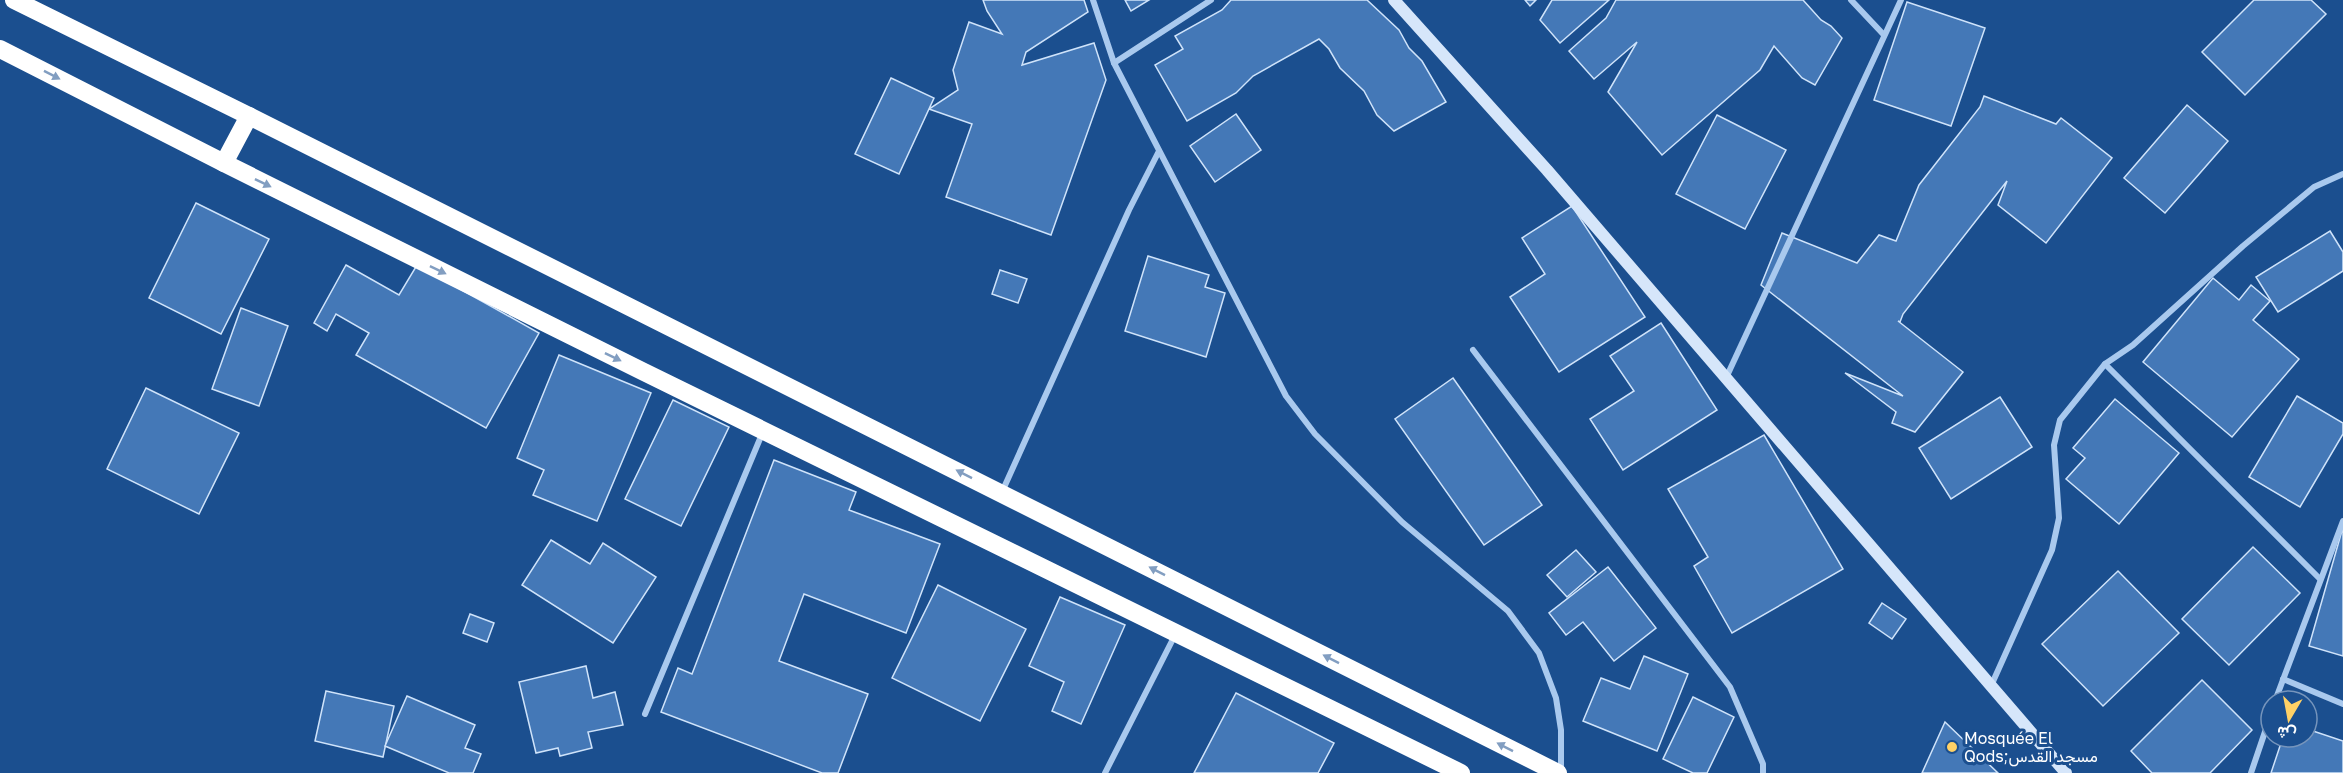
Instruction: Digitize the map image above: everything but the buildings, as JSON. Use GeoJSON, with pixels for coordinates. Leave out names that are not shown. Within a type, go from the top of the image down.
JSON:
{"type":"FeatureCollection","features":[{"type":"Feature","properties":{"kind":"highway"},"geometry":{"type":"LineString","coordinates":[[14,0],[1559,773]]}},
{"type":"Feature","properties":{"kind":"highway"},"geometry":{"type":"LineString","coordinates":[[0,49],[224,164],[1461,773]]}},
{"type":"Feature","properties":{"kind":"highway"},"geometry":{"type":"LineString","coordinates":[[224,164],[249,116]]}},
{"type":"Feature","properties":{"kind":"street"},"geometry":{"type":"LineString","coordinates":[[1093,0],[1114,63],[1286,396],[1315,434],[1402,522],[1508,611],[1539,653],[1556,698],[1561,730],[1559,773]]}},
{"type":"Feature","properties":{"kind":"street"},"geometry":{"type":"LineString","coordinates":[[1114,63],[1211,0]]}},
{"type":"Feature","properties":{"kind":"street"},"geometry":{"type":"LineString","coordinates":[[1394,0],[1547,170],[2066,773]]}},
{"type":"Feature","properties":{"kind":"street"},"geometry":{"type":"LineString","coordinates":[[1851,0],[1884,35]]}},
{"type":"Feature","properties":{"kind":"street"},"geometry":{"type":"LineString","coordinates":[[1725,378],[1901,0]]}},
{"type":"Feature","properties":{"kind":"street"},"geometry":{"type":"LineString","coordinates":[[1001,493],[1129,210],[1159,151]]}},
{"type":"Feature","properties":{"kind":"street"},"geometry":{"type":"LineString","coordinates":[[1991,686],[2052,550],[2059,518],[2054,445],[2060,420],[2106,364],[2133,345],[2243,246],[2314,187],[2343,174]]}},
{"type":"Feature","properties":{"kind":"street"},"geometry":{"type":"LineString","coordinates":[[1473,350],[1730,687],[1763,764],[1763,773]]}},
{"type":"Feature","properties":{"kind":"street"},"geometry":{"type":"LineString","coordinates":[[2106,364],[2320,579]]}},
{"type":"Feature","properties":{"kind":"street"},"geometry":{"type":"LineString","coordinates":[[645,714],[764,430]]}},
{"type":"Feature","properties":{"kind":"street"},"geometry":{"type":"LineString","coordinates":[[2279,689],[2343,521]]}},
{"type":"Feature","properties":{"kind":"street"},"geometry":{"type":"LineString","coordinates":[[1105,773],[1177,632]]}},
{"type":"Feature","properties":{"kind":"street"},"geometry":{"type":"LineString","coordinates":[[2283,679],[2343,704]]}},
{"type":"Feature","properties":{"kind":"street"},"geometry":{"type":"LineString","coordinates":[[2251,773],[2259,749]]}},
{"type":"Feature","properties":{"kind":"place","name":"Mosquée El Qods;مسجد القدس"},"geometry":{"type":"Point","coordinates":[1952,747]}}]}
